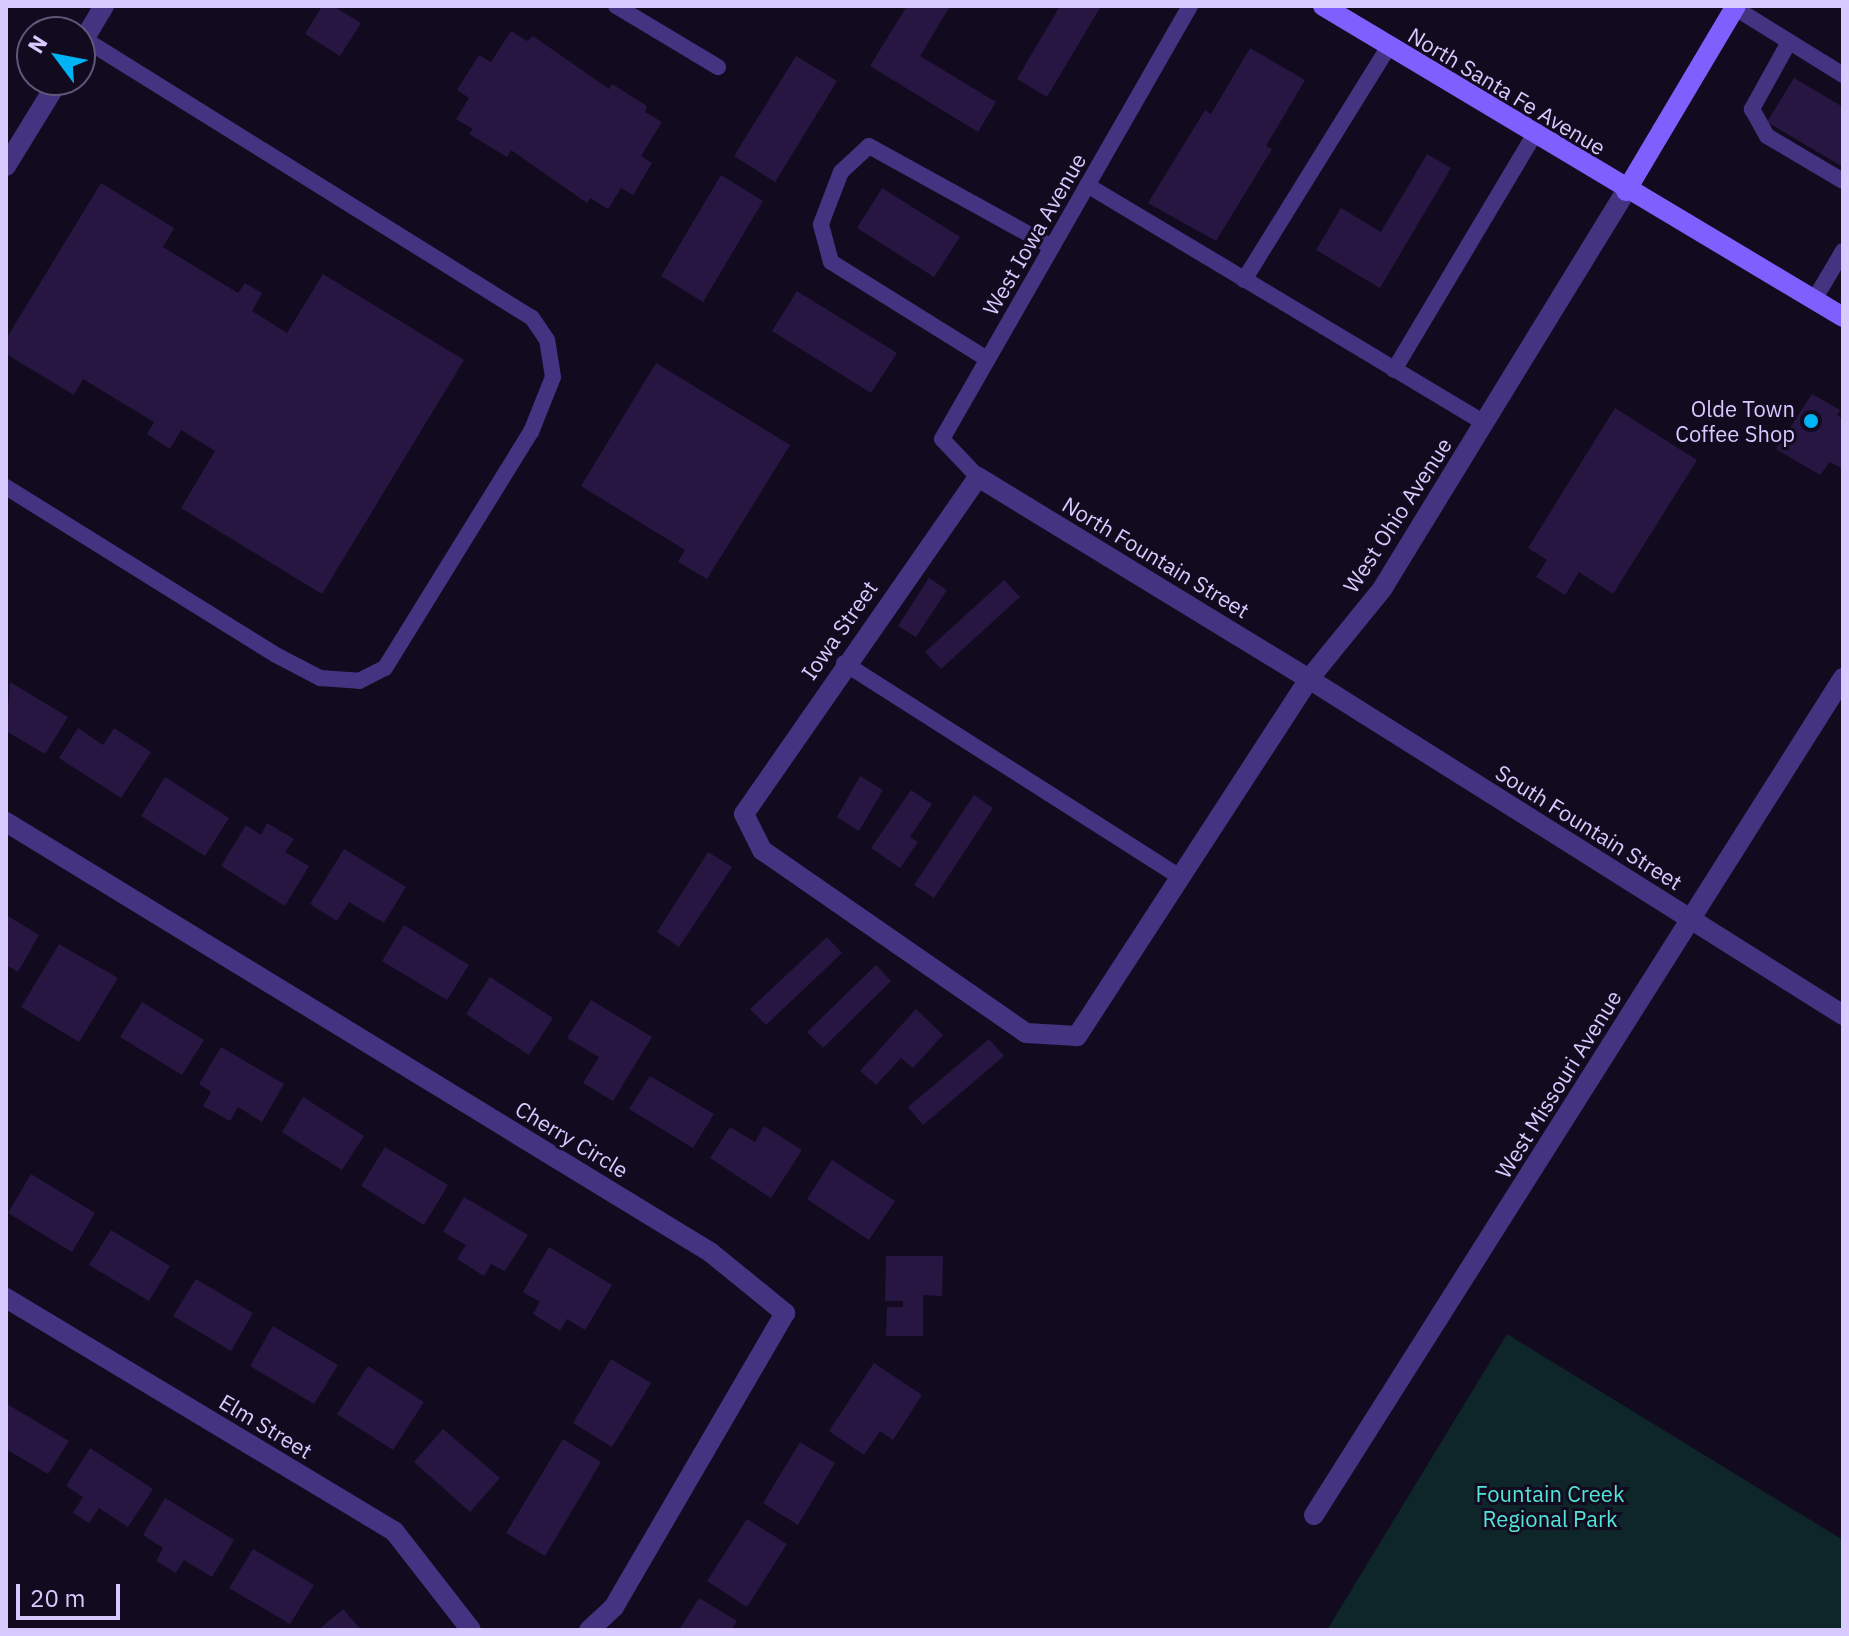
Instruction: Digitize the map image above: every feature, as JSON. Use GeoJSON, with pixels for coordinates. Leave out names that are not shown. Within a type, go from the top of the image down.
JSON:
{"type":"FeatureCollection","features":[{"type":"Feature","properties":{"kind":"main road","name":"North Santa Fe Avenue"},"geometry":{"type":"LineString","coordinates":[[1323,6],[1626,191],[1843,317]]}},
{"type":"Feature","properties":{"kind":"main road","name":"West Ohio Avenue"},"geometry":{"type":"LineString","coordinates":[[1626,191],[1735,7]]}},
{"type":"Feature","properties":{"kind":"street"},"geometry":{"type":"LineString","coordinates":[[6,166],[49,96]]}},
{"type":"Feature","properties":{"kind":"street","name":"West Ohio Avenue"},"geometry":{"type":"LineString","coordinates":[[1077,1036],[1178,876],[1309,679],[1383,588],[1626,191]]}},
{"type":"Feature","properties":{"kind":"street","name":"Iowa Street"},"geometry":{"type":"LineString","coordinates":[[978,477],[844,663],[744,814],[762,850],[1026,1033],[1077,1036]]}},
{"type":"Feature","properties":{"kind":"street","name":"North Fountain Street"},"geometry":{"type":"LineString","coordinates":[[978,477],[1309,679]]}},
{"type":"Feature","properties":{"kind":"street","name":"West Missouri Avenue"},"geometry":{"type":"LineString","coordinates":[[1314,1515],[1843,678]]}},
{"type":"Feature","properties":{"kind":"street","name":"South Fountain Street"},"geometry":{"type":"LineString","coordinates":[[1309,679],[1843,1015]]}},
{"type":"Feature","properties":{"kind":"street","name":"Cherry Circle"},"geometry":{"type":"LineString","coordinates":[[6,822],[697,1243],[785,1313],[614,1607],[589,1630]]}},
{"type":"Feature","properties":{"kind":"street","name":"Elm Street"},"geometry":{"type":"LineString","coordinates":[[6,1298],[394,1531],[471,1630]]}},
{"type":"Feature","properties":{"kind":"lane"},"geometry":{"type":"LineString","coordinates":[[616,6],[718,67]]}},
{"type":"Feature","properties":{"kind":"lane","name":"West Iowa Avenue"},"geometry":{"type":"LineString","coordinates":[[978,477],[942,439],[1190,6]]}},
{"type":"Feature","properties":{"kind":"lane"},"geometry":{"type":"LineString","coordinates":[[1735,7],[1843,75]]}},
{"type":"Feature","properties":{"kind":"lane"},"geometry":{"type":"LineString","coordinates":[[1789,42],[1752,109],[1767,136],[1843,181]]}},
{"type":"Feature","properties":{"kind":"lane"},"geometry":{"type":"LineString","coordinates":[[1244,280],[1389,46]]}},
{"type":"Feature","properties":{"kind":"lane"},"geometry":{"type":"LineString","coordinates":[[6,487],[276,655],[320,678],[359,681],[385,668],[531,432],[553,377],[547,340],[532,318],[96,51]]}},
{"type":"Feature","properties":{"kind":"lane"},"geometry":{"type":"LineString","coordinates":[[1394,370],[1534,135]]}},
{"type":"Feature","properties":{"kind":"lane"},"geometry":{"type":"LineString","coordinates":[[987,359],[831,262],[821,224],[841,172],[869,146],[1052,247]]}},
{"type":"Feature","properties":{"kind":"lane"},"geometry":{"type":"LineString","coordinates":[[1087,185],[1484,423]]}},
{"type":"Feature","properties":{"kind":"lane"},"geometry":{"type":"LineString","coordinates":[[1814,300],[1843,251]]}},
{"type":"Feature","properties":{"kind":"lane"},"geometry":{"type":"LineString","coordinates":[[844,663],[1178,876]]}},
{"type":"Feature","properties":{"kind":"green space","name":"Fountain Creek Regional Park"},"geometry":{"type":"Polygon","coordinates":[[[1507,1334],[1843,1540],[1843,1630],[1327,1630],[1507,1334]]]}},
{"type":"Feature","properties":{"kind":"building"},"geometry":{"type":"Polygon","coordinates":[[[322,6],[333,6],[361,23],[340,56],[305,34],[322,6]]]}},
{"type":"Feature","properties":{"kind":"building"},"geometry":{"type":"Polygon","coordinates":[[[907,6],[950,6],[920,56],[996,102],[978,132],[870,66],[907,6]]]}},
{"type":"Feature","properties":{"kind":"building"},"geometry":{"type":"Polygon","coordinates":[[[1060,6],[1101,6],[1047,97],[1017,79],[1060,6]]]}},
{"type":"Feature","properties":{"kind":"building"},"geometry":{"type":"Polygon","coordinates":[[[511,31],[527,41],[533,36],[609,89],[612,84],[647,106],[645,112],[662,122],[641,156],[652,163],[633,195],[621,188],[608,209],[590,198],[587,203],[511,150],[507,157],[469,134],[473,129],[456,119],[469,98],[457,90],[479,55],[491,62],[511,31]]]}},
{"type":"Feature","properties":{"kind":"building"},"geometry":{"type":"Polygon","coordinates":[[[1250,48],[1305,80],[1266,146],[1272,149],[1216,241],[1148,203],[1205,110],[1211,114],[1250,48]]]}},
{"type":"Feature","properties":{"kind":"building"},"geometry":{"type":"Polygon","coordinates":[[[796,56],[837,81],[775,182],[734,156],[796,56]]]}},
{"type":"Feature","properties":{"kind":"building"},"geometry":{"type":"Polygon","coordinates":[[[1794,78],[1843,107],[1843,167],[1767,122],[1794,78]]]}},
{"type":"Feature","properties":{"kind":"building"},"geometry":{"type":"Polygon","coordinates":[[[1427,154],[1451,168],[1380,288],[1316,250],[1341,208],[1381,232],[1427,154]]]}},
{"type":"Feature","properties":{"kind":"building"},"geometry":{"type":"Polygon","coordinates":[[[721,175],[763,201],[703,302],[661,276],[721,175]]]}},
{"type":"Feature","properties":{"kind":"building"},"geometry":{"type":"Polygon","coordinates":[[[101,183],[174,228],[163,247],[238,293],[245,283],[262,293],[252,311],[287,333],[323,274],[464,360],[322,594],[181,508],[215,451],[181,430],[170,449],[147,434],[154,422],[83,379],[74,395],[6,354],[6,339],[101,183]]]}},
{"type":"Feature","properties":{"kind":"building"},"geometry":{"type":"Polygon","coordinates":[[[882,188],[960,237],[934,277],[857,228],[882,188]]]}},
{"type":"Feature","properties":{"kind":"building"},"geometry":{"type":"Polygon","coordinates":[[[797,291],[897,353],[871,393],[772,331],[797,291]]]}},
{"type":"Feature","properties":{"kind":"building"},"geometry":{"type":"Polygon","coordinates":[[[656,363],[790,445],[707,579],[678,562],[685,550],[581,486],[656,363]]]}},
{"type":"Feature","properties":{"kind":"building"},"geometry":{"type":"Polygon","coordinates":[[[1812,394],[1840,410],[1837,415],[1843,419],[1843,469],[1830,462],[1820,475],[1776,449],[1812,394]]]}},
{"type":"Feature","properties":{"kind":"building"},"geometry":{"type":"Polygon","coordinates":[[[1615,408],[1697,460],[1613,594],[1579,572],[1565,595],[1536,577],[1547,560],[1528,548],[1615,408]]]}},
{"type":"Feature","properties":{"kind":"building"},"geometry":{"type":"Polygon","coordinates":[[[929,578],[947,590],[916,637],[898,626],[929,578]]]}},
{"type":"Feature","properties":{"kind":"building"},"geometry":{"type":"Polygon","coordinates":[[[1004,580],[1020,597],[941,669],[925,652],[1004,580]]]}},
{"type":"Feature","properties":{"kind":"building"},"geometry":{"type":"Polygon","coordinates":[[[10,682],[68,717],[45,754],[6,731],[10,682]]]}},
{"type":"Feature","properties":{"kind":"building"},"geometry":{"type":"Polygon","coordinates":[[[78,728],[103,745],[114,728],[151,752],[121,798],[59,758],[78,728]]]}},
{"type":"Feature","properties":{"kind":"building"},"geometry":{"type":"Polygon","coordinates":[[[860,776],[883,790],[859,831],[837,817],[860,776]]]}},
{"type":"Feature","properties":{"kind":"building"},"geometry":{"type":"Polygon","coordinates":[[[165,777],[229,818],[205,856],[141,816],[165,777]]]}},
{"type":"Feature","properties":{"kind":"building"},"geometry":{"type":"Polygon","coordinates":[[[911,790],[932,804],[910,837],[918,842],[900,868],[871,848],[911,790]]]}},
{"type":"Feature","properties":{"kind":"building"},"geometry":{"type":"Polygon","coordinates":[[[974,795],[993,808],[934,898],[914,885],[974,795]]]}},
{"type":"Feature","properties":{"kind":"building"},"geometry":{"type":"Polygon","coordinates":[[[267,823],[294,839],[285,852],[309,866],[285,906],[221,866],[246,825],[261,835],[267,823]]]}},
{"type":"Feature","properties":{"kind":"building"},"geometry":{"type":"Polygon","coordinates":[[[344,849],[406,887],[384,923],[349,902],[337,921],[310,904],[344,849]]]}},
{"type":"Feature","properties":{"kind":"building"},"geometry":{"type":"Polygon","coordinates":[[[708,852],[732,867],[679,947],[657,932],[708,852]]]}},
{"type":"Feature","properties":{"kind":"building"},"geometry":{"type":"Polygon","coordinates":[[[6,915],[39,935],[18,972],[6,965],[6,915]]]}},
{"type":"Feature","properties":{"kind":"building"},"geometry":{"type":"Polygon","coordinates":[[[404,925],[469,965],[447,1000],[382,961],[404,925]]]}},
{"type":"Feature","properties":{"kind":"building"},"geometry":{"type":"Polygon","coordinates":[[[827,937],[842,953],[766,1025],[750,1009],[827,937]]]}},
{"type":"Feature","properties":{"kind":"building"},"geometry":{"type":"Polygon","coordinates":[[[59,944],[118,978],[79,1042],[21,1007],[59,944]]]}},
{"type":"Feature","properties":{"kind":"building"},"geometry":{"type":"Polygon","coordinates":[[[876,965],[891,981],[823,1048],[807,1032],[876,965]]]}},
{"type":"Feature","properties":{"kind":"building"},"geometry":{"type":"Polygon","coordinates":[[[490,977],[553,1018],[529,1055],[466,1014],[490,977]]]}},
{"type":"Feature","properties":{"kind":"building"},"geometry":{"type":"Polygon","coordinates":[[[591,1000],[652,1037],[613,1101],[583,1083],[599,1057],[567,1038],[591,1000]]]}},
{"type":"Feature","properties":{"kind":"building"},"geometry":{"type":"Polygon","coordinates":[[[142,1002],[204,1040],[182,1075],[120,1037],[142,1002]]]}},
{"type":"Feature","properties":{"kind":"building"},"geometry":{"type":"Polygon","coordinates":[[[916,1009],[943,1035],[913,1068],[901,1058],[876,1085],[860,1071],[916,1009]]]}},
{"type":"Feature","properties":{"kind":"building"},"geometry":{"type":"Polygon","coordinates":[[[989,1039],[1004,1056],[923,1125],[908,1107],[989,1039]]]}},
{"type":"Feature","properties":{"kind":"building"},"geometry":{"type":"Polygon","coordinates":[[[221,1047],[284,1084],[262,1122],[238,1107],[230,1121],[203,1106],[211,1092],[199,1084],[221,1047]]]}},
{"type":"Feature","properties":{"kind":"building"},"geometry":{"type":"Polygon","coordinates":[[[650,1076],[714,1114],[693,1148],[629,1109],[650,1076]]]}},
{"type":"Feature","properties":{"kind":"building"},"geometry":{"type":"Polygon","coordinates":[[[303,1097],[364,1136],[342,1170],[282,1132],[303,1097]]]}},
{"type":"Feature","properties":{"kind":"building"},"geometry":{"type":"Polygon","coordinates":[[[764,1126],[802,1150],[771,1198],[710,1158],[730,1127],[755,1142],[764,1126]]]}},
{"type":"Feature","properties":{"kind":"building"},"geometry":{"type":"Polygon","coordinates":[[[385,1147],[448,1185],[424,1225],[361,1186],[385,1147]]]}},
{"type":"Feature","properties":{"kind":"building"},"geometry":{"type":"Polygon","coordinates":[[[832,1160],[895,1201],[869,1240],[807,1199],[832,1160]]]}},
{"type":"Feature","properties":{"kind":"building"},"geometry":{"type":"Polygon","coordinates":[[[31,1174],[95,1213],[72,1252],[8,1213],[31,1174]]]}},
{"type":"Feature","properties":{"kind":"building"},"geometry":{"type":"Polygon","coordinates":[[[464,1197],[528,1235],[505,1271],[491,1264],[484,1276],[457,1259],[466,1245],[443,1232],[464,1197]]]}},
{"type":"Feature","properties":{"kind":"building"},"geometry":{"type":"Polygon","coordinates":[[[111,1230],[170,1266],[149,1301],[89,1265],[111,1230]]]}},
{"type":"Feature","properties":{"kind":"building"},"geometry":{"type":"Polygon","coordinates":[[[549,1247],[612,1285],[585,1330],[567,1319],[560,1331],[533,1314],[540,1302],[523,1292],[549,1247]]]}},
{"type":"Feature","properties":{"kind":"building"},"geometry":{"type":"Polygon","coordinates":[[[886,1256],[943,1256],[942,1296],[923,1295],[923,1336],[886,1336],[887,1307],[903,1307],[903,1301],[885,1301],[886,1256]]]}},
{"type":"Feature","properties":{"kind":"building"},"geometry":{"type":"Polygon","coordinates":[[[196,1279],[253,1313],[231,1351],[173,1316],[196,1279]]]}},
{"type":"Feature","properties":{"kind":"building"},"geometry":{"type":"Polygon","coordinates":[[[273,1326],[338,1365],[314,1404],[250,1366],[273,1326]]]}},
{"type":"Feature","properties":{"kind":"building"},"geometry":{"type":"Polygon","coordinates":[[[611,1359],[651,1383],[612,1447],[573,1423],[611,1359]]]}},
{"type":"Feature","properties":{"kind":"building"},"geometry":{"type":"Polygon","coordinates":[[[874,1363],[922,1395],[893,1440],[880,1431],[864,1455],[829,1431],[874,1363]]]}},
{"type":"Feature","properties":{"kind":"building"},"geometry":{"type":"Polygon","coordinates":[[[368,1366],[424,1402],[393,1450],[337,1414],[368,1366]]]}},
{"type":"Feature","properties":{"kind":"building"},"geometry":{"type":"Polygon","coordinates":[[[7,1404],[69,1441],[48,1474],[6,1449],[7,1404]]]}},
{"type":"Feature","properties":{"kind":"building"},"geometry":{"type":"Polygon","coordinates":[[[443,1429],[500,1478],[470,1512],[414,1462],[443,1429]]]}},
{"type":"Feature","properties":{"kind":"building"},"geometry":{"type":"Polygon","coordinates":[[[563,1439],[601,1462],[545,1556],[506,1533],[563,1439]]]}},
{"type":"Feature","properties":{"kind":"building"},"geometry":{"type":"Polygon","coordinates":[[[800,1442],[835,1463],[798,1525],[763,1503],[800,1442]]]}},
{"type":"Feature","properties":{"kind":"building"},"geometry":{"type":"Polygon","coordinates":[[[90,1448],[153,1489],[128,1527],[99,1508],[89,1523],[73,1513],[83,1497],[66,1486],[90,1448]]]}},
{"type":"Feature","properties":{"kind":"building"},"geometry":{"type":"Polygon","coordinates":[[[165,1498],[234,1540],[212,1577],[184,1560],[176,1573],[156,1561],[163,1548],[143,1535],[165,1498]]]}},
{"type":"Feature","properties":{"kind":"building"},"geometry":{"type":"Polygon","coordinates":[[[747,1519],[787,1544],[747,1607],[707,1581],[747,1519]]]}},
{"type":"Feature","properties":{"kind":"building"},"geometry":{"type":"Polygon","coordinates":[[[253,1549],[314,1585],[290,1624],[229,1588],[253,1549]]]}},
{"type":"Feature","properties":{"kind":"building"},"geometry":{"type":"Polygon","coordinates":[[[699,1598],[737,1621],[731,1630],[679,1630],[699,1598]]]}},
{"type":"Feature","properties":{"kind":"building"},"geometry":{"type":"Polygon","coordinates":[[[343,1609],[361,1630],[318,1630],[343,1609]]]}},
{"type":"Feature","properties":{"kind":"place","name":"Olde Town Coffee Shop"},"geometry":{"type":"Point","coordinates":[1811,421]}}]}
